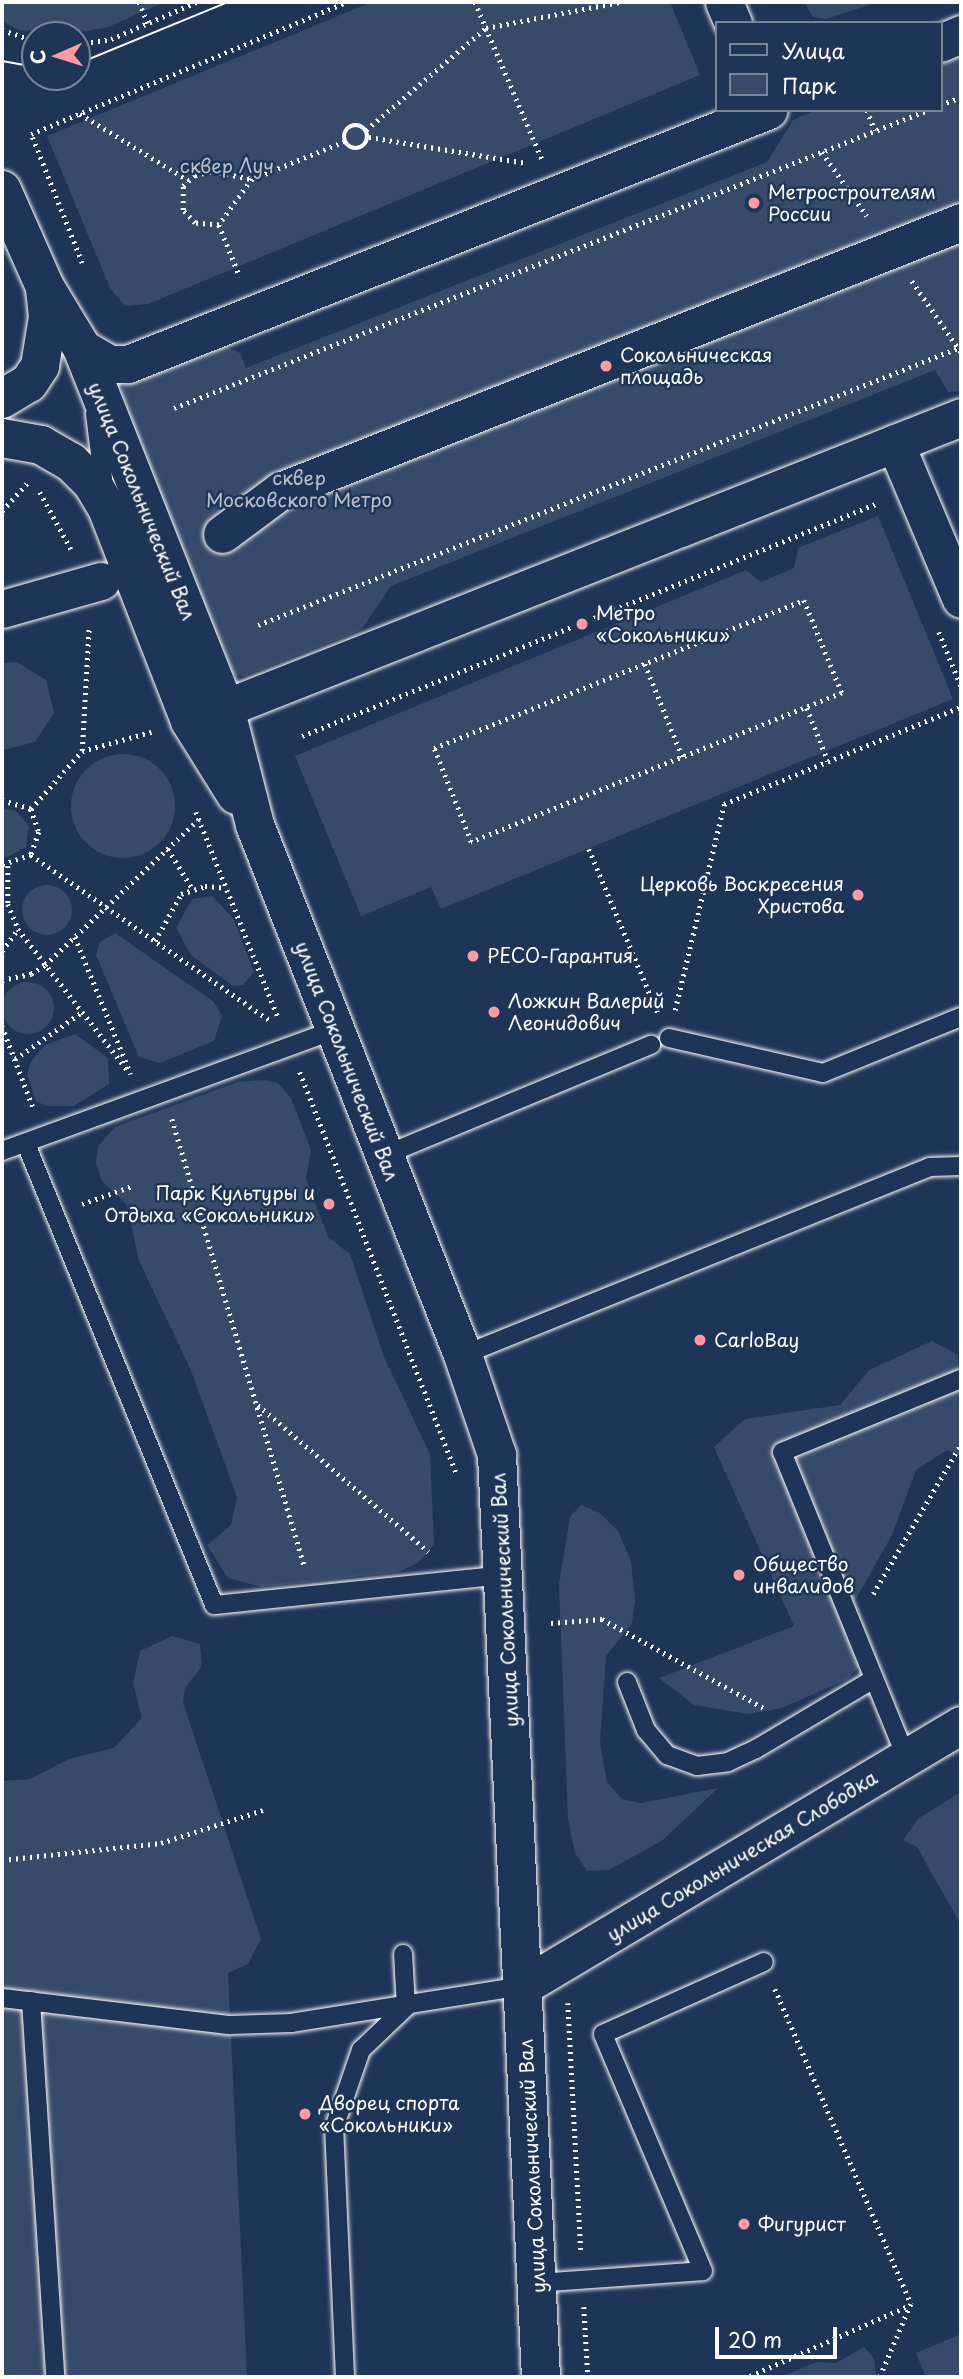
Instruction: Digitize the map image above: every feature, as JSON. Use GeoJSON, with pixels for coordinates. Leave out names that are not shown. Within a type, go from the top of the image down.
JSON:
{"type":"FeatureCollection","features":[{"type":"Feature","properties":{"kind":"main road","name":"улица Сокольнический Вал"},"geometry":{"type":"LineString","coordinates":[[2,190],[45,287],[82,348],[225,708],[255,825],[463,1355],[497,1455],[506,1575],[541,2377]]}},
{"type":"Feature","properties":{"kind":"main road"},"geometry":{"type":"LineString","coordinates":[[2,399],[29,383],[40,366],[48,317],[45,287]]}},
{"type":"Feature","properties":{"kind":"main road","name":"улица Сокольнический Вал"},"geometry":{"type":"LineString","coordinates":[[2,438],[41,445],[71,462],[107,508],[107,576],[166,659],[190,722],[255,825]]}},
{"type":"Feature","properties":{"kind":"street"},"geometry":{"type":"LineString","coordinates":[[724,2],[732,21]]}},
{"type":"Feature","properties":{"kind":"street"},"geometry":{"type":"LineString","coordinates":[[942,42],[961,34]]}},
{"type":"Feature","properties":{"kind":"street"},"geometry":{"type":"LineString","coordinates":[[82,348],[110,364],[140,359],[764,112]]}},
{"type":"Feature","properties":{"kind":"street"},"geometry":{"type":"LineString","coordinates":[[222,534],[280,491],[961,222]]}},
{"type":"Feature","properties":{"kind":"street"},"geometry":{"type":"LineString","coordinates":[[166,659],[202,707],[225,708],[961,417]]}},
{"type":"Feature","properties":{"kind":"street"},"geometry":{"type":"LineString","coordinates":[[895,443],[961,599]]}},
{"type":"Feature","properties":{"kind":"street"},"geometry":{"type":"LineString","coordinates":[[2,610],[107,576]]}},
{"type":"Feature","properties":{"kind":"street","name":"улица Сокольническая Слободка"},"geometry":{"type":"LineString","coordinates":[[523,1986],[961,1725]]}},
{"type":"Feature","properties":{"kind":"lane"},"geometry":{"type":"LineString","coordinates":[[107,508],[94,421],[98,391],[140,359]]}},
{"type":"Feature","properties":{"kind":"lane"},"geometry":{"type":"LineString","coordinates":[[669,1038],[824,1073],[961,1017]]}},
{"type":"Feature","properties":{"kind":"lane"},"geometry":{"type":"LineString","coordinates":[[2,1151],[335,1030]]}},
{"type":"Feature","properties":{"kind":"lane"},"geometry":{"type":"LineString","coordinates":[[385,1155],[651,1045]]}},
{"type":"Feature","properties":{"kind":"lane"},"geometry":{"type":"LineString","coordinates":[[26,1144],[215,1605],[506,1575]]}},
{"type":"Feature","properties":{"kind":"lane"},"geometry":{"type":"LineString","coordinates":[[463,1355],[930,1167],[961,1166]]}},
{"type":"Feature","properties":{"kind":"lane"},"geometry":{"type":"LineString","coordinates":[[906,1757],[782,1452],[961,1379]]}},
{"type":"Feature","properties":{"kind":"lane"},"geometry":{"type":"LineString","coordinates":[[627,1682],[646,1730],[667,1755],[697,1766],[728,1762],[796,1726],[874,1679]]}},
{"type":"Feature","properties":{"kind":"lane"},"geometry":{"type":"LineString","coordinates":[[345,2377],[334,2128],[361,2050],[405,2007],[403,1954]]}},
{"type":"Feature","properties":{"kind":"lane"},"geometry":{"type":"LineString","coordinates":[[537,2283],[703,2271],[603,2034],[764,1962]]}},
{"type":"Feature","properties":{"kind":"lane"},"geometry":{"type":"LineString","coordinates":[[2,1998],[230,2025],[405,2007],[523,1986]]}},
{"type":"Feature","properties":{"kind":"lane"},"geometry":{"type":"LineString","coordinates":[[31,2001],[55,2377]]}},
{"type":"Feature","properties":{"kind":"path"},"geometry":{"type":"LineString","coordinates":[[139,2],[148,23]]}},
{"type":"Feature","properties":{"kind":"path"},"geometry":{"type":"LineString","coordinates":[[91,42],[111,39],[197,2]]}},
{"type":"Feature","properties":{"kind":"path"},"geometry":{"type":"LineString","coordinates":[[88,277],[31,134],[347,2]]}},
{"type":"Feature","properties":{"kind":"path"},"geometry":{"type":"LineString","coordinates":[[369,137],[545,166],[475,2]]}},
{"type":"Feature","properties":{"kind":"path"},"geometry":{"type":"LineString","coordinates":[[366,130],[486,28],[621,2]]}},
{"type":"Feature","properties":{"kind":"path"},"geometry":{"type":"LineString","coordinates":[[2,30],[21,36]]}},
{"type":"Feature","properties":{"kind":"path"},"geometry":{"type":"LineString","coordinates":[[942,104],[961,97]]}},
{"type":"Feature","properties":{"kind":"path"},"geometry":{"type":"LineString","coordinates":[[868,112],[875,131]]}},
{"type":"Feature","properties":{"kind":"path"},"geometry":{"type":"LineString","coordinates":[[174,408],[923,112]]}},
{"type":"Feature","properties":{"kind":"path"},"geometry":{"type":"LineString","coordinates":[[79,113],[188,180]]}},
{"type":"Feature","properties":{"kind":"path"},"geometry":{"type":"LineString","coordinates":[[219,225],[252,179],[345,141],[352,125],[366,130],[369,137]]}},
{"type":"Feature","properties":{"kind":"path"},"geometry":{"type":"LineString","coordinates":[[345,141],[360,149],[369,137]]}},
{"type":"Feature","properties":{"kind":"path"},"geometry":{"type":"LineString","coordinates":[[258,625],[961,349],[822,152]]}},
{"type":"Feature","properties":{"kind":"path"},"geometry":{"type":"LineString","coordinates":[[219,225],[195,223],[183,210],[181,194],[188,180],[213,171],[252,179]]}},
{"type":"Feature","properties":{"kind":"path"},"geometry":{"type":"LineString","coordinates":[[219,225],[244,284]]}},
{"type":"Feature","properties":{"kind":"path"},"geometry":{"type":"LineString","coordinates":[[2,511],[33,477],[107,576],[82,751],[31,809]]}},
{"type":"Feature","properties":{"kind":"path"},"geometry":{"type":"LineString","coordinates":[[302,736],[872,504]]}},
{"type":"Feature","properties":{"kind":"path"},"geometry":{"type":"LineString","coordinates":[[804,600],[842,694],[807,708],[471,842],[434,748],[804,600]]}},
{"type":"Feature","properties":{"kind":"path"},"geometry":{"type":"LineString","coordinates":[[645,664],[683,758]]}},
{"type":"Feature","properties":{"kind":"path"},"geometry":{"type":"LineString","coordinates":[[669,1038],[724,803],[961,707]]}},
{"type":"Feature","properties":{"kind":"path"},"geometry":{"type":"LineString","coordinates":[[807,708],[828,761]]}},
{"type":"Feature","properties":{"kind":"path"},"geometry":{"type":"LineString","coordinates":[[82,751],[163,729]]}},
{"type":"Feature","properties":{"kind":"path"},"geometry":{"type":"LineString","coordinates":[[2,800],[31,809]]}},
{"type":"Feature","properties":{"kind":"path"},"geometry":{"type":"LineString","coordinates":[[31,855],[283,1030],[194,807]]}},
{"type":"Feature","properties":{"kind":"path"},"geometry":{"type":"LineString","coordinates":[[31,809],[40,832],[31,855],[5,865],[8,904],[18,929],[133,1077],[150,1098],[169,1108],[313,1595]]}},
{"type":"Feature","properties":{"kind":"path"},"geometry":{"type":"LineString","coordinates":[[2,980],[31,974],[45,965],[199,820]]}},
{"type":"Feature","properties":{"kind":"path"},"geometry":{"type":"LineString","coordinates":[[168,849],[192,888]]}},
{"type":"Feature","properties":{"kind":"path"},"geometry":{"type":"LineString","coordinates":[[589,849],[669,1038]]}},
{"type":"Feature","properties":{"kind":"path"},"geometry":{"type":"LineString","coordinates":[[155,941],[174,905],[192,888],[226,888]]}},
{"type":"Feature","properties":{"kind":"path"},"geometry":{"type":"LineString","coordinates":[[2,903],[8,904]]}},
{"type":"Feature","properties":{"kind":"path"},"geometry":{"type":"LineString","coordinates":[[2,951],[18,929]]}},
{"type":"Feature","properties":{"kind":"path"},"geometry":{"type":"LineString","coordinates":[[75,937],[133,1077]]}},
{"type":"Feature","properties":{"kind":"path"},"geometry":{"type":"LineString","coordinates":[[15,1059],[82,1012]]}},
{"type":"Feature","properties":{"kind":"path"},"geometry":{"type":"LineString","coordinates":[[2,1026],[45,1137]]}},
{"type":"Feature","properties":{"kind":"path"},"geometry":{"type":"LineString","coordinates":[[290,1047],[458,1476]]}},
{"type":"Feature","properties":{"kind":"path"},"geometry":{"type":"LineString","coordinates":[[55,1214],[132,1186]]}},
{"type":"Feature","properties":{"kind":"path"},"geometry":{"type":"LineString","coordinates":[[257,1405],[462,1580]]}},
{"type":"Feature","properties":{"kind":"path"},"geometry":{"type":"LineString","coordinates":[[854,1628],[961,1444]]}},
{"type":"Feature","properties":{"kind":"path"},"geometry":{"type":"LineString","coordinates":[[551,1623],[602,1619],[796,1726]]}},
{"type":"Feature","properties":{"kind":"path"},"geometry":{"type":"LineString","coordinates":[[2,1860],[161,1843],[263,1810]]}},
{"type":"Feature","properties":{"kind":"path"},"geometry":{"type":"LineString","coordinates":[[764,1962],[911,2304],[880,2377]]}},
{"type":"Feature","properties":{"kind":"path"},"geometry":{"type":"LineString","coordinates":[[567,1992],[588,2377]]}},
{"type":"Feature","properties":{"kind":"path"},"geometry":{"type":"LineString","coordinates":[[750,2376],[911,2304]]}},
{"type":"Feature","properties":{"kind":"green space"},"geometry":{"type":"Polygon","coordinates":[[[2,2],[165,2],[108,27],[91,30],[91,21],[21,21],[21,30],[2,21],[2,2]]]}},
{"type":"Feature","properties":{"kind":"green space","name":"сквер Луч"},"geometry":{"type":"Polygon","coordinates":[[[372,2],[670,2],[700,75],[148,304],[125,306],[110,288],[47,136],[372,2]]]}},
{"type":"Feature","properties":{"kind":"green space"},"geometry":{"type":"Polygon","coordinates":[[[804,2],[878,2],[826,19],[813,17],[804,2]]]}},
{"type":"Feature","properties":{"kind":"green space","name":"сквер Московского Метро"},"geometry":{"type":"Polygon","coordinates":[[[961,54],[961,391],[948,392],[935,370],[391,586],[361,630],[244,676],[232,675],[119,395],[124,385],[224,346],[240,353],[246,368],[767,162],[793,120],[811,112],[942,112],[942,61],[961,54]]]}},
{"type":"Feature","properties":{"kind":"green space"},"geometry":{"type":"Polygon","coordinates":[[[878,516],[953,699],[441,909],[431,887],[361,916],[295,756],[746,570],[761,582],[794,568],[798,548],[878,516]]]}},
{"type":"Feature","properties":{"kind":"green space"},"geometry":{"type":"Polygon","coordinates":[[[17,662],[46,680],[54,713],[35,742],[3,750],[2,663],[17,662]]]}},
{"type":"Feature","properties":{"kind":"green space"},"geometry":{"type":"Polygon","coordinates":[[[123,754],[143,758],[160,769],[171,786],[175,806],[171,826],[160,843],[143,854],[123,858],[103,854],[86,843],[75,826],[71,806],[75,786],[86,769],[103,758],[123,754]]]}},
{"type":"Feature","properties":{"kind":"green space"},"geometry":{"type":"Polygon","coordinates":[[[2,809],[15,810],[29,826],[26,847],[7,857],[2,856],[2,809]]]}},
{"type":"Feature","properties":{"kind":"green space"},"geometry":{"type":"Polygon","coordinates":[[[47,885],[65,892],[72,910],[65,928],[47,935],[29,928],[22,910],[29,892],[47,885]]]}},
{"type":"Feature","properties":{"kind":"green space"},"geometry":{"type":"Polygon","coordinates":[[[212,896],[233,918],[254,972],[243,985],[233,986],[191,955],[176,928],[192,899],[212,896]]]}},
{"type":"Feature","properties":{"kind":"green space"},"geometry":{"type":"Polygon","coordinates":[[[115,933],[214,1002],[222,1016],[214,1041],[160,1063],[139,1057],[96,955],[100,942],[115,933]]]}},
{"type":"Feature","properties":{"kind":"green space"},"geometry":{"type":"Polygon","coordinates":[[[28,982],[47,989],[54,1008],[47,1027],[28,1034],[9,1027],[2,1008],[9,989],[28,982]]]}},
{"type":"Feature","properties":{"kind":"green space"},"geometry":{"type":"Polygon","coordinates":[[[75,1034],[108,1058],[109,1084],[74,1106],[46,1106],[36,1101],[27,1075],[30,1063],[45,1045],[75,1034]]]}},
{"type":"Feature","properties":{"kind":"green space"},"geometry":{"type":"Polygon","coordinates":[[[262,1080],[278,1083],[291,1098],[311,1150],[306,1179],[328,1237],[350,1254],[384,1357],[430,1454],[434,1544],[418,1563],[398,1572],[261,1587],[228,1578],[207,1545],[231,1525],[237,1497],[190,1368],[139,1261],[127,1205],[102,1181],[96,1163],[98,1146],[115,1127],[238,1082],[262,1080]]]}},
{"type":"Feature","properties":{"kind":"green space"},"geometry":{"type":"Polygon","coordinates":[[[932,1341],[958,1355],[961,1456],[947,1450],[916,1470],[892,1535],[844,1620],[859,1666],[848,1679],[782,1708],[749,1714],[694,1705],[659,1678],[794,1626],[714,1447],[745,1419],[840,1405],[869,1370],[932,1341]]]}},
{"type":"Feature","properties":{"kind":"green space"},"geometry":{"type":"Polygon","coordinates":[[[581,1505],[600,1513],[618,1531],[631,1561],[635,1601],[632,1623],[606,1656],[600,1742],[607,1782],[622,1799],[641,1803],[718,1788],[663,1840],[609,1870],[587,1871],[575,1853],[568,1819],[559,1584],[570,1517],[581,1505]]]}},
{"type":"Feature","properties":{"kind":"green space"},"geometry":{"type":"Polygon","coordinates":[[[172,1636],[200,1644],[202,1666],[185,1688],[183,1702],[261,1939],[248,1964],[228,1973],[247,2377],[2,2377],[2,1781],[30,1779],[69,1759],[114,1748],[142,1718],[133,1683],[140,1651],[172,1636]]]}},
{"type":"Feature","properties":{"kind":"green space"},"geometry":{"type":"Polygon","coordinates":[[[961,1792],[961,1925],[917,1847],[903,1840],[919,1818],[961,1792]]]}},
{"type":"Feature","properties":{"kind":"green space"},"geometry":{"type":"Polygon","coordinates":[[[961,2334],[961,2377],[926,2377],[916,2353],[961,2334]]]}},
{"type":"Feature","properties":{"kind":"green space"},"geometry":{"type":"Polygon","coordinates":[[[864,2347],[874,2358],[876,2377],[781,2377],[816,2362],[836,2363],[864,2347]]]}},
{"type":"Feature","properties":{"kind":"tram line"},"geometry":{"type":"LineString","coordinates":[[91,58],[228,2]]}},
{"type":"Feature","properties":{"kind":"tram line"},"geometry":{"type":"LineString","coordinates":[[2,61],[21,64]]}},
{"type":"Feature","properties":{"kind":"place","name":"Метростроителям России"},"geometry":{"type":"Point","coordinates":[754,203]}},
{"type":"Feature","properties":{"kind":"place","name":"Сокольническая площадь"},"geometry":{"type":"Point","coordinates":[606,366]}},
{"type":"Feature","properties":{"kind":"place","name":"Метро «Сокольники»"},"geometry":{"type":"Point","coordinates":[582,624]}},
{"type":"Feature","properties":{"kind":"place","name":"Церковь Воскресения Христова"},"geometry":{"type":"Point","coordinates":[858,895]}},
{"type":"Feature","properties":{"kind":"place","name":"РЕСО-Гарантия"},"geometry":{"type":"Point","coordinates":[473,956]}},
{"type":"Feature","properties":{"kind":"place","name":"Ложкин Валерий Леонидович"},"geometry":{"type":"Point","coordinates":[494,1012]}},
{"type":"Feature","properties":{"kind":"place","name":"Парк Культуры и Отдыха «Сокольники»"},"geometry":{"type":"Point","coordinates":[329,1204]}},
{"type":"Feature","properties":{"kind":"place","name":"CarloBay"},"geometry":{"type":"Point","coordinates":[700,1340]}},
{"type":"Feature","properties":{"kind":"place","name":"Общество инвалидов"},"geometry":{"type":"Point","coordinates":[739,1575]}},
{"type":"Feature","properties":{"kind":"place","name":"Дворец спорта «Сокольники»"},"geometry":{"type":"Point","coordinates":[305,2114]}},
{"type":"Feature","properties":{"kind":"place","name":"Фигурист"},"geometry":{"type":"Point","coordinates":[744,2224]}}]}
